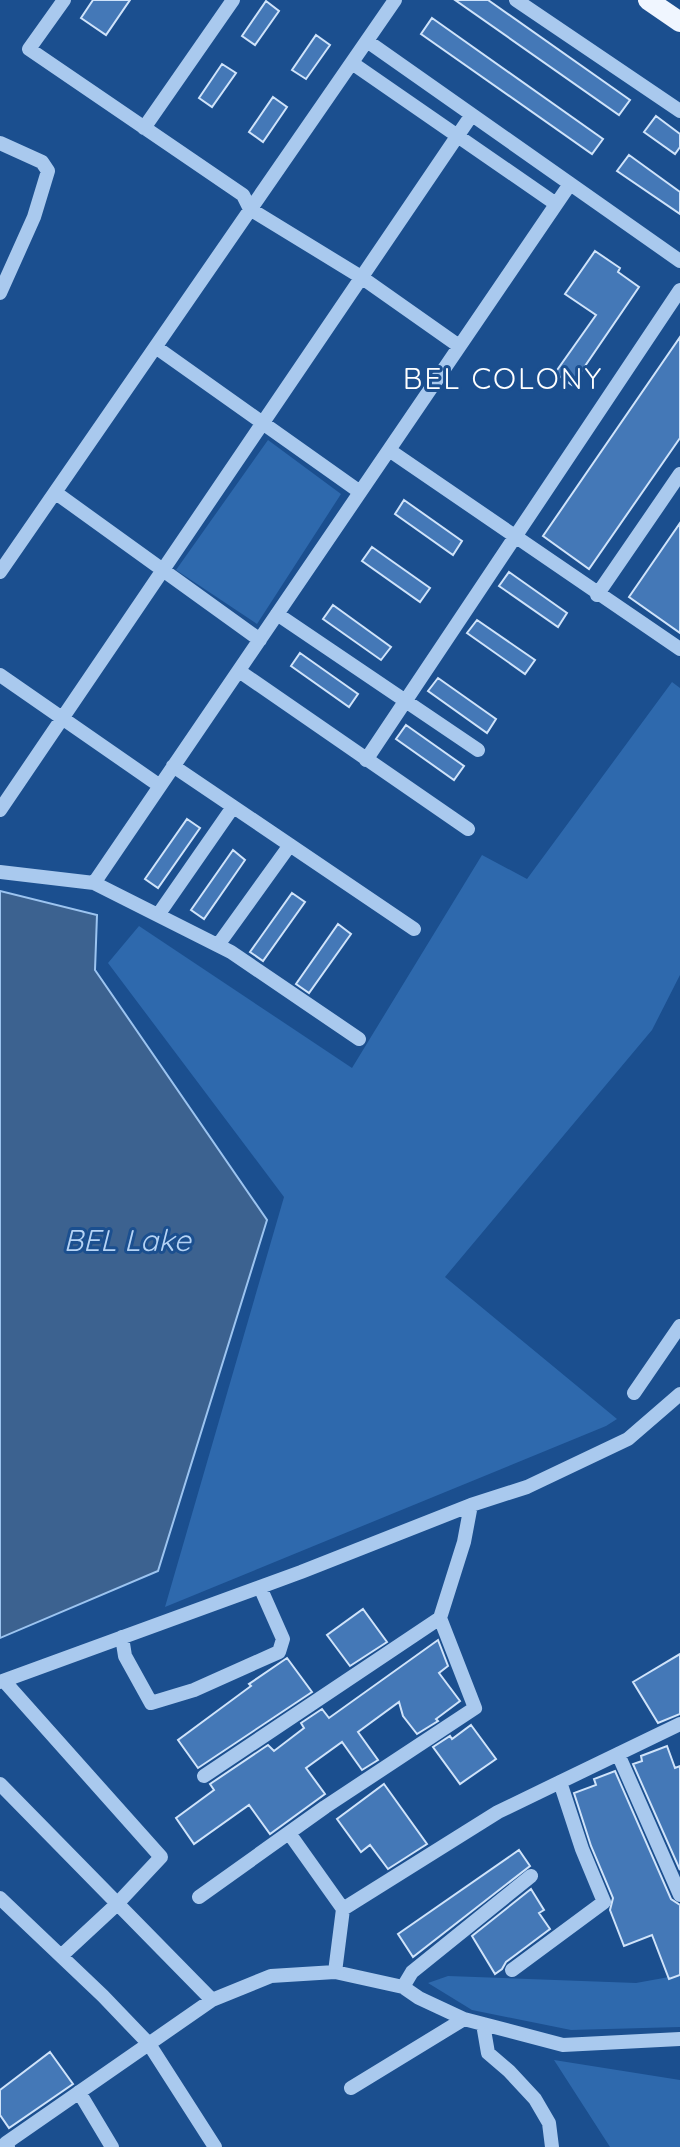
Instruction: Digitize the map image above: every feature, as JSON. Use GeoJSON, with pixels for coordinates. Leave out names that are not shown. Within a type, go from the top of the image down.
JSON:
{"type":"FeatureCollection","features":[{"type":"Feature","properties":{"kind":"main road"},"geometry":{"type":"LineString","coordinates":[[648,0],[680,22]]}},
{"type":"Feature","properties":{"kind":"street"},"geometry":{"type":"LineString","coordinates":[[64,0],[29,49],[243,195],[250,209],[361,277],[459,346]]}},
{"type":"Feature","properties":{"kind":"street"},"geometry":{"type":"LineString","coordinates":[[144,128],[233,0]]}},
{"type":"Feature","properties":{"kind":"street"},"geometry":{"type":"LineString","coordinates":[[0,572],[395,0]]}},
{"type":"Feature","properties":{"kind":"street"},"geometry":{"type":"LineString","coordinates":[[516,0],[680,111]]}},
{"type":"Feature","properties":{"kind":"street"},"geometry":{"type":"LineString","coordinates":[[367,41],[680,261]]}},
{"type":"Feature","properties":{"kind":"street"},"geometry":{"type":"LineString","coordinates":[[352,63],[556,204]]}},
{"type":"Feature","properties":{"kind":"street"},"geometry":{"type":"LineString","coordinates":[[0,810],[471,116]]}},
{"type":"Feature","properties":{"kind":"street"},"geometry":{"type":"LineString","coordinates":[[0,143],[42,162],[48,171],[34,217],[0,293]]}},
{"type":"Feature","properties":{"kind":"street"},"geometry":{"type":"LineString","coordinates":[[94,883],[570,184]]}},
{"type":"Feature","properties":{"kind":"street"},"geometry":{"type":"LineString","coordinates":[[366,760],[680,290]]}},
{"type":"Feature","properties":{"kind":"street"},"geometry":{"type":"LineString","coordinates":[[157,348],[360,492]]}},
{"type":"Feature","properties":{"kind":"street"},"geometry":{"type":"LineString","coordinates":[[389,450],[597,595],[679,646]]}},
{"type":"Feature","properties":{"kind":"street"},"geometry":{"type":"LineString","coordinates":[[597,595],[680,474]]}},
{"type":"Feature","properties":{"kind":"street"},"geometry":{"type":"LineString","coordinates":[[56,493],[260,640]]}},
{"type":"Feature","properties":{"kind":"street"},"geometry":{"type":"LineString","coordinates":[[277,614],[478,750]]}},
{"type":"Feature","properties":{"kind":"street"},"geometry":{"type":"LineString","coordinates":[[239,671],[468,829]]}},
{"type":"Feature","properties":{"kind":"street"},"geometry":{"type":"LineString","coordinates":[[0,675],[160,786]]}},
{"type":"Feature","properties":{"kind":"street"},"geometry":{"type":"LineString","coordinates":[[173,766],[414,929]]}},
{"type":"Feature","properties":{"kind":"street"},"geometry":{"type":"LineString","coordinates":[[158,915],[233,807]]}},
{"type":"Feature","properties":{"kind":"street"},"geometry":{"type":"LineString","coordinates":[[218,945],[290,845]]}},
{"type":"Feature","properties":{"kind":"street"},"geometry":{"type":"LineString","coordinates":[[0,872],[94,883],[218,945],[359,1039]]}},
{"type":"Feature","properties":{"kind":"street"},"geometry":{"type":"LineString","coordinates":[[634,1393],[680,1326]]}},
{"type":"Feature","properties":{"kind":"street"},"geometry":{"type":"LineString","coordinates":[[61,1956],[116,1905],[161,1857],[2,1681],[260,1587],[471,1505],[527,1487],[628,1439],[679,1400]]}},
{"type":"Feature","properties":{"kind":"street"},"geometry":{"type":"LineString","coordinates":[[204,1776],[440,1618],[464,1542],[471,1505]]}},
{"type":"Feature","properties":{"kind":"street"},"geometry":{"type":"LineString","coordinates":[[122,1637],[125,1656],[151,1703],[194,1690],[279,1652],[283,1639],[260,1587]]}},
{"type":"Feature","properties":{"kind":"street"},"geometry":{"type":"LineString","coordinates":[[199,1897],[475,1708],[440,1618]]}},
{"type":"Feature","properties":{"kind":"street"},"geometry":{"type":"LineString","coordinates":[[343,1909],[498,1812],[680,1724]]}},
{"type":"Feature","properties":{"kind":"street"},"geometry":{"type":"LineString","coordinates":[[618,1754],[680,1895]]}},
{"type":"Feature","properties":{"kind":"street"},"geometry":{"type":"LineString","coordinates":[[512,1970],[604,1902],[582,1849],[560,1782]]}},
{"type":"Feature","properties":{"kind":"street"},"geometry":{"type":"LineString","coordinates":[[0,1784],[212,2000]]}},
{"type":"Feature","properties":{"kind":"street"},"geometry":{"type":"LineString","coordinates":[[289,1833],[343,1909],[335,1972]]}},
{"type":"Feature","properties":{"kind":"street"},"geometry":{"type":"LineString","coordinates":[[403,1987],[412,1972],[531,1876]]}},
{"type":"Feature","properties":{"kind":"street"},"geometry":{"type":"LineString","coordinates":[[0,1898],[149,2044],[215,2147]]}},
{"type":"Feature","properties":{"kind":"street"},"geometry":{"type":"LineString","coordinates":[[8,2147],[6,2143],[212,2000],[271,1976],[335,1972],[403,1987],[464,2019],[563,2045],[680,2039]]}},
{"type":"Feature","properties":{"kind":"street"},"geometry":{"type":"LineString","coordinates":[[351,2088],[464,2019]]}},
{"type":"Feature","properties":{"kind":"street"},"geometry":{"type":"LineString","coordinates":[[483,2024],[488,2053],[535,2099],[549,2123],[552,2147]]}},
{"type":"Feature","properties":{"kind":"street"},"geometry":{"type":"LineString","coordinates":[[79,2092],[112,2147]]}},
{"type":"Feature","properties":{"kind":"shaded area"},"geometry":{"type":"Polygon","coordinates":[[[268,440],[341,494],[257,624],[176,570],[268,440]]]}},
{"type":"Feature","properties":{"kind":"shaded area"},"geometry":{"type":"Polygon","coordinates":[[[672,682],[680,688],[680,975],[652,1030],[445,1277],[617,1419],[165,1607],[284,1197],[108,963],[139,926],[352,1068],[482,855],[527,879],[672,682]]]}},
{"type":"Feature","properties":{"kind":"shaded area"},"geometry":{"type":"Polygon","coordinates":[[[680,1975],[680,2027],[571,2030],[472,2010],[428,1983],[448,1976],[636,1983],[680,1975]]]}},
{"type":"Feature","properties":{"kind":"shaded area"},"geometry":{"type":"Polygon","coordinates":[[[554,2060],[680,2080],[680,2147],[610,2147],[554,2060]]]}},
{"type":"Feature","properties":{"kind":"water","name":"BEL Lake"},"geometry":{"type":"Polygon","coordinates":[[[0,891],[97,915],[95,970],[267,1220],[158,1571],[0,1638],[0,891]]]}},
{"type":"Feature","properties":{"kind":"building"},"geometry":{"type":"Polygon","coordinates":[[[93,0],[130,0],[106,35],[81,18],[93,0]]]}},
{"type":"Feature","properties":{"kind":"building"},"geometry":{"type":"Polygon","coordinates":[[[455,0],[488,0],[630,100],[619,115],[455,0]]]}},
{"type":"Feature","properties":{"kind":"building"},"geometry":{"type":"Polygon","coordinates":[[[266,1],[279,11],[255,45],[242,36],[266,1]]]}},
{"type":"Feature","properties":{"kind":"building"},"geometry":{"type":"Polygon","coordinates":[[[432,18],[603,139],[592,154],[421,34],[432,18]]]}},
{"type":"Feature","properties":{"kind":"building"},"geometry":{"type":"Polygon","coordinates":[[[316,35],[330,45],[306,79],[292,70],[316,35]]]}},
{"type":"Feature","properties":{"kind":"building"},"geometry":{"type":"Polygon","coordinates":[[[222,64],[236,73],[212,107],[199,98],[222,64]]]}},
{"type":"Feature","properties":{"kind":"building"},"geometry":{"type":"Polygon","coordinates":[[[273,97],[287,107],[263,142],[249,132],[273,97]]]}},
{"type":"Feature","properties":{"kind":"building"},"geometry":{"type":"Polygon","coordinates":[[[656,116],[680,134],[680,147],[675,154],[644,132],[656,116]]]}},
{"type":"Feature","properties":{"kind":"building"},"geometry":{"type":"Polygon","coordinates":[[[629,155],[680,192],[680,214],[617,171],[629,155]]]}},
{"type":"Feature","properties":{"kind":"building"},"geometry":{"type":"Polygon","coordinates":[[[595,251],[620,268],[618,272],[639,287],[572,385],[555,373],[596,315],[565,294],[595,251]]]}},
{"type":"Feature","properties":{"kind":"building"},"geometry":{"type":"Polygon","coordinates":[[[680,337],[680,438],[589,569],[543,536],[680,337]]]}},
{"type":"Feature","properties":{"kind":"building"},"geometry":{"type":"Polygon","coordinates":[[[404,500],[462,541],[453,555],[395,514],[404,500]]]}},
{"type":"Feature","properties":{"kind":"building"},"geometry":{"type":"Polygon","coordinates":[[[680,523],[680,633],[629,597],[680,523]]]}},
{"type":"Feature","properties":{"kind":"building"},"geometry":{"type":"Polygon","coordinates":[[[372,547],[430,588],[420,602],[362,561],[372,547]]]}},
{"type":"Feature","properties":{"kind":"building"},"geometry":{"type":"Polygon","coordinates":[[[509,572],[567,613],[558,627],[499,586],[509,572]]]}},
{"type":"Feature","properties":{"kind":"building"},"geometry":{"type":"Polygon","coordinates":[[[333,605],[391,647],[381,660],[323,619],[333,605]]]}},
{"type":"Feature","properties":{"kind":"building"},"geometry":{"type":"Polygon","coordinates":[[[477,620],[535,660],[525,674],[467,633],[477,620]]]}},
{"type":"Feature","properties":{"kind":"building"},"geometry":{"type":"Polygon","coordinates":[[[300,653],[358,694],[349,707],[291,666],[300,653]]]}},
{"type":"Feature","properties":{"kind":"building"},"geometry":{"type":"Polygon","coordinates":[[[438,678],[496,719],[487,733],[428,691],[438,678]]]}},
{"type":"Feature","properties":{"kind":"building"},"geometry":{"type":"Polygon","coordinates":[[[406,725],[464,766],[454,780],[396,739],[406,725]]]}},
{"type":"Feature","properties":{"kind":"building"},"geometry":{"type":"Polygon","coordinates":[[[187,819],[200,828],[158,888],[145,879],[187,819]]]}},
{"type":"Feature","properties":{"kind":"building"},"geometry":{"type":"Polygon","coordinates":[[[233,850],[245,860],[204,919],[191,910],[233,850]]]}},
{"type":"Feature","properties":{"kind":"building"},"geometry":{"type":"Polygon","coordinates":[[[292,893],[305,902],[263,961],[250,952],[292,893]]]}},
{"type":"Feature","properties":{"kind":"building"},"geometry":{"type":"Polygon","coordinates":[[[338,924],[351,934],[309,993],[296,984],[338,924]]]}},
{"type":"Feature","properties":{"kind":"building"},"geometry":{"type":"Polygon","coordinates":[[[363,1609],[387,1642],[350,1666],[327,1635],[363,1609]]]}},
{"type":"Feature","properties":{"kind":"building"},"geometry":{"type":"Polygon","coordinates":[[[438,1640],[448,1666],[439,1673],[460,1701],[436,1719],[438,1721],[417,1734],[403,1716],[399,1702],[358,1732],[378,1760],[362,1770],[342,1742],[306,1768],[325,1794],[270,1834],[249,1805],[194,1844],[176,1818],[214,1790],[210,1784],[268,1745],[274,1751],[304,1728],[301,1723],[322,1709],[329,1718],[438,1640]]]}},
{"type":"Feature","properties":{"kind":"building"},"geometry":{"type":"Polygon","coordinates":[[[680,1654],[680,1714],[658,1723],[633,1682],[680,1654]]]}},
{"type":"Feature","properties":{"kind":"building"},"geometry":{"type":"Polygon","coordinates":[[[287,1658],[312,1692],[198,1768],[178,1740],[287,1658]]]}},
{"type":"Feature","properties":{"kind":"building"},"geometry":{"type":"Polygon","coordinates":[[[471,1725],[496,1759],[460,1784],[433,1747],[450,1736],[452,1739],[471,1725]]]}},
{"type":"Feature","properties":{"kind":"building"},"geometry":{"type":"Polygon","coordinates":[[[667,1746],[675,1768],[680,1766],[680,1870],[633,1764],[642,1761],[641,1756],[667,1746]]]}},
{"type":"Feature","properties":{"kind":"building"},"geometry":{"type":"Polygon","coordinates":[[[615,1771],[671,1899],[680,1905],[680,1975],[669,1979],[652,1935],[624,1946],[610,1910],[613,1898],[591,1846],[574,1793],[596,1785],[594,1779],[615,1771]]]}},
{"type":"Feature","properties":{"kind":"building"},"geometry":{"type":"Polygon","coordinates":[[[384,1784],[427,1844],[388,1869],[370,1845],[361,1852],[337,1819],[384,1784]]]}},
{"type":"Feature","properties":{"kind":"building"},"geometry":{"type":"Polygon","coordinates":[[[519,1850],[530,1866],[413,1957],[398,1934],[519,1850]]]}},
{"type":"Feature","properties":{"kind":"building"},"geometry":{"type":"Polygon","coordinates":[[[531,1889],[544,1910],[539,1913],[550,1929],[495,1974],[472,1936],[531,1889]]]}},
{"type":"Feature","properties":{"kind":"building"},"geometry":{"type":"Polygon","coordinates":[[[50,2052],[73,2084],[9,2128],[0,2115],[0,2090],[50,2052]]]}},
{"type":"Feature","properties":{"kind":"district","name":"BEL COLONY"},"geometry":{"type":"Point","coordinates":[503,378]}}]}
